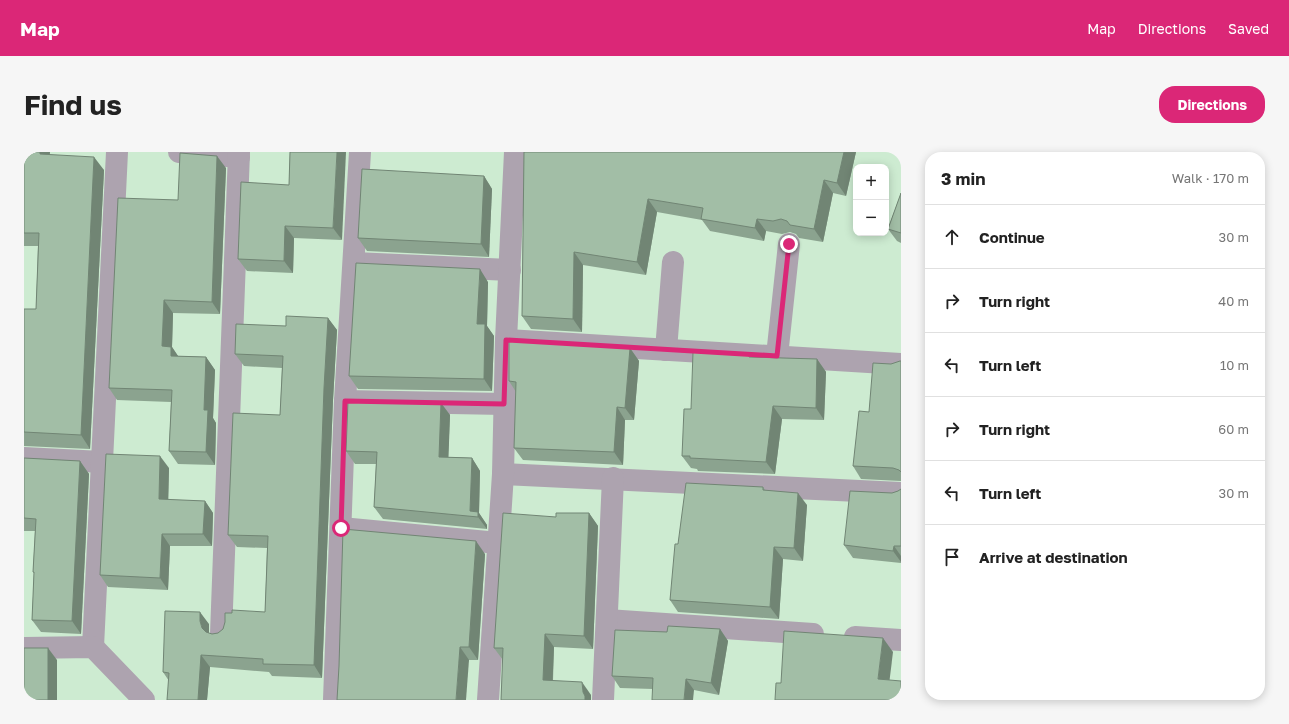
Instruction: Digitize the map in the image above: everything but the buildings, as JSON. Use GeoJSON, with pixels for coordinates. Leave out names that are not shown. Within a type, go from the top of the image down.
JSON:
{"type":"FeatureCollection","features":[{"type":"Feature","properties":{"kind":"street"},"geometry":{"type":"LineString","coordinates":[[117,152],[93,647],[144,700]]}},
{"type":"Feature","properties":{"kind":"street"},"geometry":{"type":"LineString","coordinates":[[179,152],[239,154],[221,634]]}},
{"type":"Feature","properties":{"kind":"street"},"geometry":{"type":"LineString","coordinates":[[334,700],[345,401],[360,152]]}},
{"type":"Feature","properties":{"kind":"street"},"geometry":{"type":"LineString","coordinates":[[488,700],[503,474],[506,340],[515,152]]}},
{"type":"Feature","properties":{"kind":"street"},"geometry":{"type":"LineString","coordinates":[[777,356],[789,244]]}},
{"type":"Feature","properties":{"kind":"street"},"geometry":{"type":"LineString","coordinates":[[666,350],[672,262]]}},
{"type":"Feature","properties":{"kind":"street"},"geometry":{"type":"LineString","coordinates":[[354,263],[510,270]]}},
{"type":"Feature","properties":{"kind":"street"},"geometry":{"type":"LineString","coordinates":[[506,340],[901,364]]}},
{"type":"Feature","properties":{"kind":"street"},"geometry":{"type":"LineString","coordinates":[[345,401],[504,404]]}},
{"type":"Feature","properties":{"kind":"street"},"geometry":{"type":"LineString","coordinates":[[24,458],[102,462]]}},
{"type":"Feature","properties":{"kind":"street"},"geometry":{"type":"LineString","coordinates":[[503,474],[613,478],[901,493]]}},
{"type":"Feature","properties":{"kind":"street"},"geometry":{"type":"LineString","coordinates":[[603,700],[613,478]]}},
{"type":"Feature","properties":{"kind":"street"},"geometry":{"type":"LineString","coordinates":[[341,528],[498,543]]}},
{"type":"Feature","properties":{"kind":"street"},"geometry":{"type":"LineString","coordinates":[[606,620],[901,640]]}},
{"type":"Feature","properties":{"kind":"street"},"geometry":{"type":"LineString","coordinates":[[24,648],[93,647]]}},
{"type":"Feature","properties":{"kind":"route"},"geometry":{"type":"LineString","coordinates":[[341,528],[345,401],[504,404],[506,340],[777,356],[789,244]]}}]}
